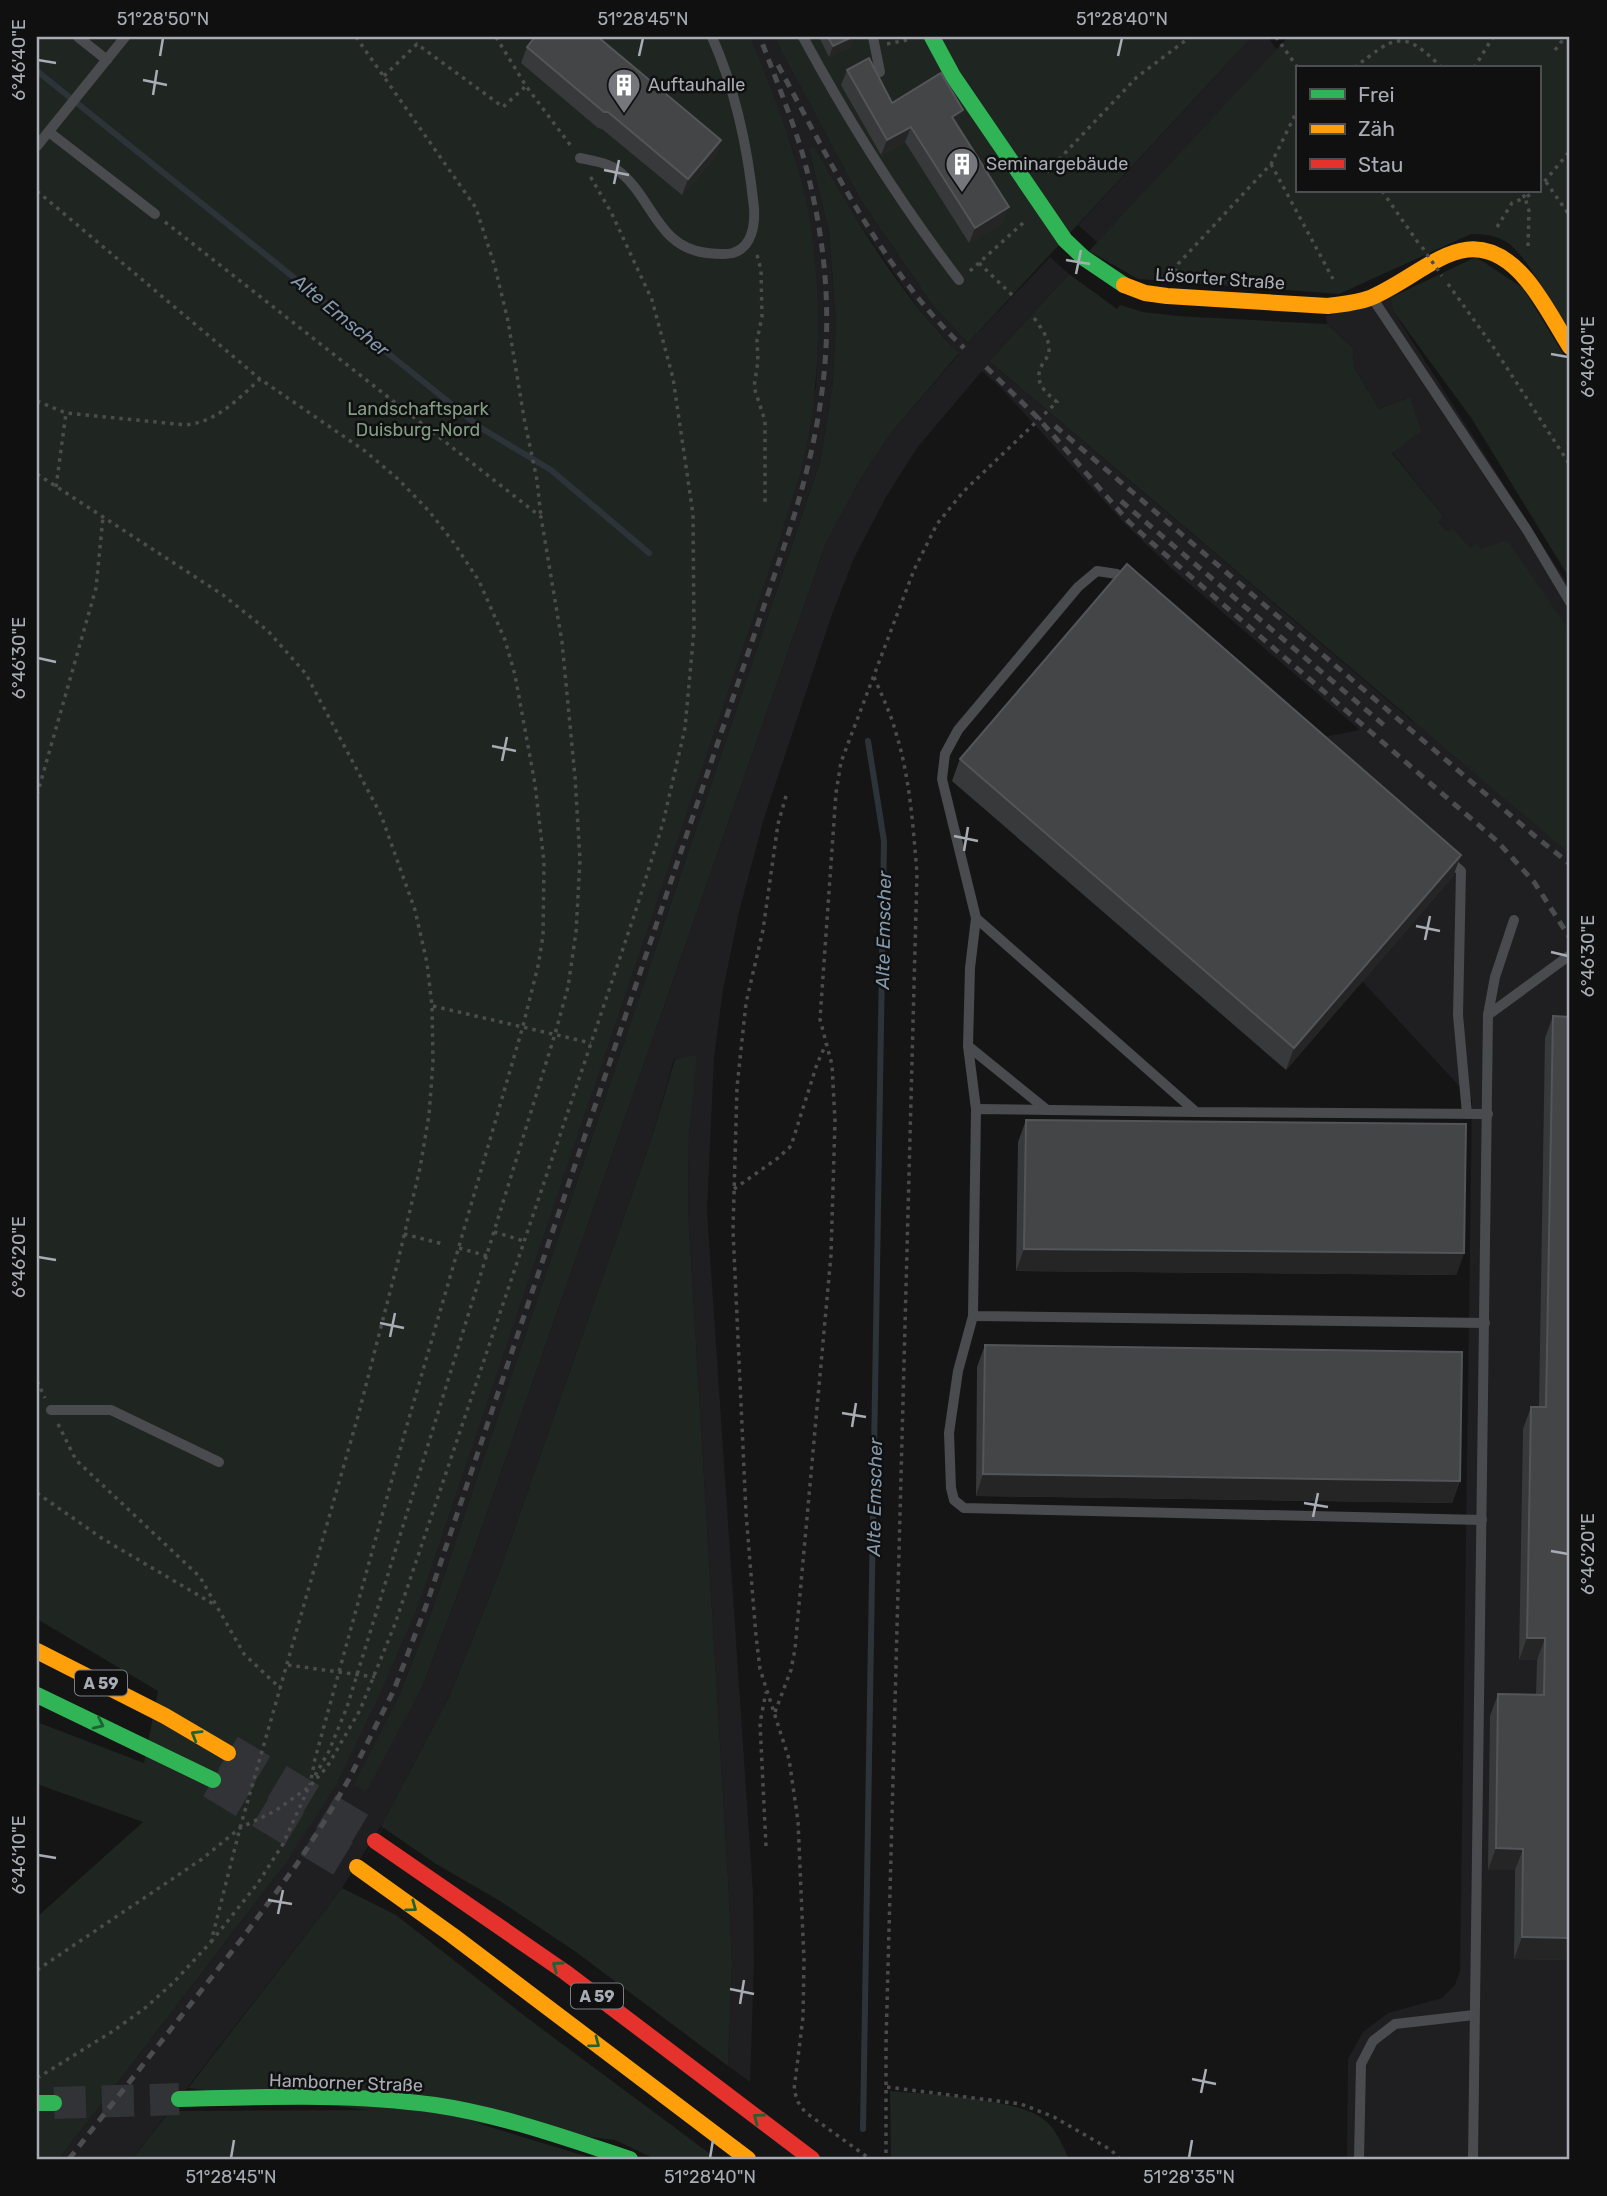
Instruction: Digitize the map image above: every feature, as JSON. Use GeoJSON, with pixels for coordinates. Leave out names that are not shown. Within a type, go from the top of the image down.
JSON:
{"type":"FeatureCollection","features":[{"type":"Feature","properties":{"kind":"main road","name":"Lösorter Straße"},"geometry":{"type":"LineString","coordinates":[[932,37],[953,76],[1065,240],[1084,258],[1130,288],[1167,296],[1328,306],[1354,303],[1372,298],[1453,251],[1475,248],[1489,251],[1508,261],[1527,280],[1570,347]]}},
{"type":"Feature","properties":{"kind":"main road","name":"A 59"},"geometry":{"type":"LineString","coordinates":[[37,1651],[165,1716],[228,1754]]}},
{"type":"Feature","properties":{"kind":"main road","name":"A 59"},"geometry":{"type":"LineString","coordinates":[[37,1695],[213,1780]]}},
{"type":"Feature","properties":{"kind":"main road","name":"A 59"},"geometry":{"type":"LineString","coordinates":[[375,1841],[565,1972],[812,2159]]}},
{"type":"Feature","properties":{"kind":"main road","name":"A 59"},"geometry":{"type":"LineString","coordinates":[[357,1867],[452,1935],[748,2159]]}},
{"type":"Feature","properties":{"kind":"main road","name":"Hamborner Straße"},"geometry":{"type":"LineString","coordinates":[[179,2099],[319,2098],[408,2102],[503,2118],[578,2149],[630,2159]]}},
{"type":"Feature","properties":{"kind":"main road"},"geometry":{"type":"LineString","coordinates":[[37,2103],[54,2103]]}},
{"type":"Feature","properties":{"kind":"lane"},"geometry":{"type":"LineString","coordinates":[[78,37],[107,60]]}},
{"type":"Feature","properties":{"kind":"lane"},"geometry":{"type":"LineString","coordinates":[[37,146],[125,37]]}},
{"type":"Feature","properties":{"kind":"lane"},"geometry":{"type":"LineString","coordinates":[[580,158],[617,169],[638,192],[661,228],[685,247],[698,252],[728,254],[738,251],[747,243],[755,220],[753,201],[738,113],[727,71],[712,37]]}},
{"type":"Feature","properties":{"kind":"lane"},"geometry":{"type":"LineString","coordinates":[[803,37],[873,158],[921,230],[959,280]]}},
{"type":"Feature","properties":{"kind":"lane"},"geometry":{"type":"LineString","coordinates":[[874,42],[880,72]]}},
{"type":"Feature","properties":{"kind":"lane"},"geometry":{"type":"LineString","coordinates":[[48,132],[155,214]]}},
{"type":"Feature","properties":{"kind":"lane"},"geometry":{"type":"LineString","coordinates":[[1372,298],[1527,530],[1570,602]]}},
{"type":"Feature","properties":{"kind":"lane"},"geometry":{"type":"LineString","coordinates":[[1137,591],[1116,573],[1108,571],[1097,571],[1078,587],[958,730],[945,754],[942,779],[976,918],[970,968],[968,1046],[976,1110],[973,1316],[958,1371],[949,1433],[954,1500],[964,1508],[1482,1520]]}},
{"type":"Feature","properties":{"kind":"lane"},"geometry":{"type":"LineString","coordinates":[[1441,854],[1461,871],[1458,1015],[1466,1114]]}},
{"type":"Feature","properties":{"kind":"lane"},"geometry":{"type":"LineString","coordinates":[[976,918],[1196,1112]]}},
{"type":"Feature","properties":{"kind":"lane"},"geometry":{"type":"LineString","coordinates":[[1473,2159],[1488,1015],[1494,976],[1514,920]]}},
{"type":"Feature","properties":{"kind":"lane"},"geometry":{"type":"LineString","coordinates":[[1488,1015],[1570,955]]}},
{"type":"Feature","properties":{"kind":"lane"},"geometry":{"type":"LineString","coordinates":[[968,1046],[1047,1110]]}},
{"type":"Feature","properties":{"kind":"lane"},"geometry":{"type":"LineString","coordinates":[[976,1110],[1488,1114]]}},
{"type":"Feature","properties":{"kind":"lane"},"geometry":{"type":"LineString","coordinates":[[973,1316],[1485,1323]]}},
{"type":"Feature","properties":{"kind":"lane"},"geometry":{"type":"LineString","coordinates":[[51,1410],[111,1410],[219,1462]]}},
{"type":"Feature","properties":{"kind":"lane"},"geometry":{"type":"LineString","coordinates":[[1359,2159],[1361,2064],[1373,2041],[1395,2024],[1474,2015]]}},
{"type":"Feature","properties":{"kind":"path"},"geometry":{"type":"LineString","coordinates":[[37,2078],[145,2008],[173,1983],[211,1942],[258,1882],[283,1844],[329,1751],[357,1675],[568,987],[576,932],[580,860],[575,778],[562,642],[537,480],[508,321],[495,267],[476,208],[356,37]]}},
{"type":"Feature","properties":{"kind":"path"},"geometry":{"type":"LineString","coordinates":[[37,1970],[202,1859],[240,1828],[275,1811],[309,1787],[327,1767],[344,1739],[374,1677],[524,1241],[663,823],[685,728],[694,629],[693,514],[673,379],[652,300],[611,212],[580,158],[526,86],[496,37]]}},
{"type":"Feature","properties":{"kind":"path"},"geometry":{"type":"LineString","coordinates":[[1030,191],[1062,154],[1138,77],[1190,37]]}},
{"type":"Feature","properties":{"kind":"path"},"geometry":{"type":"LineString","coordinates":[[1276,37],[1297,66]]}},
{"type":"Feature","properties":{"kind":"path"},"geometry":{"type":"LineString","coordinates":[[1475,66],[1493,37]]}},
{"type":"Feature","properties":{"kind":"path"},"geometry":{"type":"LineString","coordinates":[[1555,50],[1565,37]]}},
{"type":"Feature","properties":{"kind":"path"},"geometry":{"type":"LineString","coordinates":[[874,42],[911,39]]}},
{"type":"Feature","properties":{"kind":"path"},"geometry":{"type":"LineString","coordinates":[[1357,66],[1387,44],[1405,41],[1415,43],[1440,66]]}},
{"type":"Feature","properties":{"kind":"path"},"geometry":{"type":"LineString","coordinates":[[384,77],[417,44],[503,107],[526,86]]}},
{"type":"Feature","properties":{"kind":"path"},"geometry":{"type":"LineString","coordinates":[[1172,280],[1178,264],[1271,164],[1296,113]]}},
{"type":"Feature","properties":{"kind":"path"},"geometry":{"type":"LineString","coordinates":[[1540,187],[1570,150]]}},
{"type":"Feature","properties":{"kind":"path"},"geometry":{"type":"LineString","coordinates":[[1271,164],[1335,283]]}},
{"type":"Feature","properties":{"kind":"path"},"geometry":{"type":"LineString","coordinates":[[1546,182],[1570,216]]}},
{"type":"Feature","properties":{"kind":"path"},"geometry":{"type":"LineString","coordinates":[[37,191],[260,379],[365,451],[398,479],[429,511],[479,581],[505,640],[526,727],[544,862],[542,936],[538,966],[405,1432],[314,1759],[309,1787]]}},
{"type":"Feature","properties":{"kind":"path"},"geometry":{"type":"LineString","coordinates":[[1383,192],[1499,356],[1570,465]]}},
{"type":"Feature","properties":{"kind":"path"},"geometry":{"type":"LineString","coordinates":[[1522,192],[1529,211],[1527,252]]}},
{"type":"Feature","properties":{"kind":"path"},"geometry":{"type":"LineString","coordinates":[[1496,230],[1512,203],[1534,192]]}},
{"type":"Feature","properties":{"kind":"path"},"geometry":{"type":"LineString","coordinates":[[959,280],[1040,207]]}},
{"type":"Feature","properties":{"kind":"path"},"geometry":{"type":"LineString","coordinates":[[155,214],[541,517]]}},
{"type":"Feature","properties":{"kind":"path"},"geometry":{"type":"LineString","coordinates":[[752,233],[761,270],[762,317],[757,341],[758,361],[754,387],[765,421],[765,504]]}},
{"type":"Feature","properties":{"kind":"path"},"geometry":{"type":"LineString","coordinates":[[979,263],[1013,296]]}},
{"type":"Feature","properties":{"kind":"path"},"geometry":{"type":"LineString","coordinates":[[775,1712],[791,1670],[795,1648],[831,1255],[835,1121],[832,1065],[820,1018],[836,793],[841,762],[914,570],[937,524],[963,492],[1057,402],[1040,386],[1038,375],[1049,354],[1049,347],[1032,315]]}},
{"type":"Feature","properties":{"kind":"path"},"geometry":{"type":"LineString","coordinates":[[37,401],[66,413],[186,425],[215,417],[260,379]]}},
{"type":"Feature","properties":{"kind":"path"},"geometry":{"type":"LineString","coordinates":[[56,487],[66,413]]}},
{"type":"Feature","properties":{"kind":"path"},"geometry":{"type":"LineString","coordinates":[[37,474],[223,595],[268,631],[306,674],[381,815],[415,910],[432,1006],[433,1062],[429,1115],[420,1168],[358,1416],[240,1828],[211,1942]]}},
{"type":"Feature","properties":{"kind":"path"},"geometry":{"type":"LineString","coordinates":[[37,795],[96,587],[103,517]]}},
{"type":"Feature","properties":{"kind":"path"},"geometry":{"type":"LineString","coordinates":[[874,677],[901,751],[911,809],[917,873],[886,2159]]}},
{"type":"Feature","properties":{"kind":"path"},"geometry":{"type":"LineString","coordinates":[[786,796],[778,824],[763,930],[746,1003],[737,1087],[735,1308],[746,1513],[755,1636],[766,1690],[789,1759],[798,1821],[802,1882],[803,2017],[794,2091],[806,2112],[870,2159]]}},
{"type":"Feature","properties":{"kind":"path"},"geometry":{"type":"LineString","coordinates":[[432,1006],[591,1043]]}},
{"type":"Feature","properties":{"kind":"path"},"geometry":{"type":"LineString","coordinates":[[734,1189],[791,1146],[817,1064],[827,1042]]}},
{"type":"Feature","properties":{"kind":"path"},"geometry":{"type":"LineString","coordinates":[[494,1232],[524,1241]]}},
{"type":"Feature","properties":{"kind":"path"},"geometry":{"type":"LineString","coordinates":[[404,1234],[443,1244]]}},
{"type":"Feature","properties":{"kind":"path"},"geometry":{"type":"LineString","coordinates":[[459,1248],[487,1256]]}},
{"type":"Feature","properties":{"kind":"path"},"geometry":{"type":"LineString","coordinates":[[51,1410],[76,1460],[200,1577],[244,1654],[281,1689]]}},
{"type":"Feature","properties":{"kind":"path"},"geometry":{"type":"LineString","coordinates":[[37,1493],[103,1539],[216,1606]]}},
{"type":"Feature","properties":{"kind":"path"},"geometry":{"type":"LineString","coordinates":[[288,1665],[374,1677]]}},
{"type":"Feature","properties":{"kind":"path"},"geometry":{"type":"LineString","coordinates":[[766,1690],[760,1723],[766,1846]]}},
{"type":"Feature","properties":{"kind":"path"},"geometry":{"type":"LineString","coordinates":[[887,2087],[1021,2104],[1054,2117],[1111,2150],[1120,2159]]}},
{"type":"Feature","properties":{"kind":"shaded area"},"geometry":{"type":"Polygon","coordinates":[[[751,37],[774,37],[862,202],[934,307],[968,343],[1050,257],[1069,274],[989,361],[1412,721],[1570,693],[1570,2159],[1347,2159],[1348,2059],[1363,2032],[1388,2013],[1442,1998],[1455,1985],[1460,1971],[1472,1100],[1350,968],[1271,747],[1360,730],[1172,569],[1126,525],[1002,389],[982,371],[917,448],[886,497],[854,558],[831,617],[764,818],[739,912],[723,990],[714,1057],[707,1211],[753,1893],[754,1964],[750,2082],[728,2066],[732,1964],[729,1894],[688,1209],[689,1135],[696,1056],[674,1059],[651,1140],[499,1573],[449,1697],[381,1826],[342,1888],[132,2159],[59,2159],[283,1867],[816,388],[818,324],[812,234],[794,153],[751,37]],[[814,146],[809,149],[829,232],[836,324],[832,389],[820,462],[433,1608],[399,1696],[423,1685],[469,1564],[826,543],[860,480],[892,432],[959,354],[924,315],[850,210],[814,146]]]}},
{"type":"Feature","properties":{"kind":"shaded area"},"geometry":{"type":"Polygon","coordinates":[[[1252,37],[1268,37],[1277,50],[1098,243],[1078,225],[1252,37]]]}},
{"type":"Feature","properties":{"kind":"shaded area"},"geometry":{"type":"Polygon","coordinates":[[[1390,298],[1393,311],[1570,588],[1570,681],[1477,544],[1470,549],[1454,529],[1447,531],[1438,522],[1444,517],[1392,452],[1410,397],[1379,409],[1354,367],[1353,348],[1327,324],[1326,316],[1390,298]]]}},
{"type":"Feature","properties":{"kind":"green space","name":"Landschaftspark Duisburg-Nord"},"geometry":{"type":"Polygon","coordinates":[[[37,37],[751,37],[788,134],[808,210],[815,263],[818,319],[813,403],[796,487],[418,1606],[336,1785],[283,1867],[59,2159],[37,2159],[37,1917],[143,1822],[37,1784],[37,1722],[144,1763],[158,1691],[37,1619],[37,37]]]}},
{"type":"Feature","properties":{"kind":"green space"},"geometry":{"type":"Polygon","coordinates":[[[774,37],[1252,37],[968,343],[934,307],[862,202],[774,37]]]}},
{"type":"Feature","properties":{"kind":"green space"},"geometry":{"type":"Polygon","coordinates":[[[1288,37],[1570,37],[1570,333],[1524,259],[1508,243],[1490,236],[1471,234],[1339,294],[1138,279],[1089,251],[1288,37]]]}},
{"type":"Feature","properties":{"kind":"green space"},"geometry":{"type":"Polygon","coordinates":[[[814,146],[879,255],[917,306],[959,353],[892,432],[860,480],[826,543],[469,1564],[423,1685],[366,1792],[354,1785],[399,1696],[433,1608],[820,462],[832,389],[836,324],[829,232],[809,149],[814,146]]]}},
{"type":"Feature","properties":{"kind":"green space"},"geometry":{"type":"Polygon","coordinates":[[[1476,257],[1523,288],[1570,365],[1570,579],[1472,419],[1393,311],[1390,298],[1476,257]]]}},
{"type":"Feature","properties":{"kind":"green space"},"geometry":{"type":"Polygon","coordinates":[[[1069,274],[1117,309],[1120,305],[1143,312],[1178,316],[1327,324],[1353,348],[1354,367],[1379,409],[1410,397],[1421,431],[1392,453],[1444,517],[1438,522],[1447,531],[1453,528],[1470,548],[1477,543],[1481,549],[1507,540],[1570,631],[1570,854],[989,361],[1069,274]]]}},
{"type":"Feature","properties":{"kind":"green space"},"geometry":{"type":"Polygon","coordinates":[[[697,1055],[689,1135],[688,1209],[729,1894],[732,1964],[728,2066],[576,1952],[381,1826],[449,1697],[499,1573],[651,1140],[675,1059],[697,1055]]]}},
{"type":"Feature","properties":{"kind":"green space"},"geometry":{"type":"Polygon","coordinates":[[[342,1888],[396,1915],[530,2020],[717,2159],[655,2159],[615,2140],[188,2088],[342,1888]]]}},
{"type":"Feature","properties":{"kind":"green space"},"geometry":{"type":"Polygon","coordinates":[[[890,2091],[970,2098],[1030,2112],[1052,2127],[1069,2159],[891,2159],[890,2091]]]}},
{"type":"Feature","properties":{"kind":"green space"},"geometry":{"type":"Polygon","coordinates":[[[393,2110],[477,2123],[595,2159],[132,2159],[170,2111],[393,2110]]]}},
{"type":"Feature","properties":{"kind":"building","name":"Auftauhalle"},"geometry":{"type":"Polygon","coordinates":[[[535,37],[598,37],[721,140],[688,179],[527,47],[535,37]]]}},
{"type":"Feature","properties":{"kind":"building"},"geometry":{"type":"Polygon","coordinates":[[[828,37],[852,37],[833,46],[828,37]]]}},
{"type":"Feature","properties":{"kind":"building"},"geometry":{"type":"Polygon","coordinates":[[[869,58],[892,103],[941,73],[963,110],[952,117],[1009,207],[975,228],[911,127],[887,140],[847,70],[869,58]]]}},
{"type":"Feature","properties":{"kind":"building"},"geometry":{"type":"Polygon","coordinates":[[[1127,564],[1461,855],[1294,1048],[960,759],[1127,564]]]}},
{"type":"Feature","properties":{"kind":"building"},"geometry":{"type":"Polygon","coordinates":[[[1553,1016],[1570,1017],[1570,1938],[1522,1937],[1523,1849],[1496,1848],[1498,1694],[1544,1695],[1545,1638],[1527,1638],[1531,1407],[1546,1407],[1553,1016]]]}},
{"type":"Feature","properties":{"kind":"building"},"geometry":{"type":"Polygon","coordinates":[[[1026,1120],[1466,1124],[1464,1253],[1024,1249],[1026,1120]]]}},
{"type":"Feature","properties":{"kind":"building"},"geometry":{"type":"Polygon","coordinates":[[[985,1345],[1462,1352],[1460,1481],[983,1474],[985,1345]]]}},
{"type":"Feature","properties":{"kind":"waterway","name":"Alte Emscher"},"geometry":{"type":"LineString","coordinates":[[37,71],[481,428],[551,470],[649,553]]}},
{"type":"Feature","properties":{"kind":"waterway","name":"Alte Emscher"},"geometry":{"type":"LineString","coordinates":[[863,2129],[884,841],[868,741]]}},
{"type":"Feature","properties":{"kind":"tunnel"},"geometry":{"type":"LineString","coordinates":[[228,1753],[375,1841]]}},
{"type":"Feature","properties":{"kind":"tunnel"},"geometry":{"type":"LineString","coordinates":[[213,1780],[357,1867]]}},
{"type":"Feature","properties":{"kind":"tunnel"},"geometry":{"type":"LineString","coordinates":[[54,2103],[179,2099]]}},
{"type":"Feature","properties":{"kind":"railway"},"geometry":{"type":"LineString","coordinates":[[69,2159],[297,1864],[349,1779],[394,1690],[426,1606],[788,535],[803,485],[822,391],[826,299],[822,252],[802,152],[760,37]]}},
{"type":"Feature","properties":{"kind":"railway"},"geometry":{"type":"LineString","coordinates":[[778,65],[839,177],[883,250],[908,285],[964,348]]}},
{"type":"Feature","properties":{"kind":"railway"},"geometry":{"type":"LineString","coordinates":[[986,367],[1039,419],[1129,522],[1497,841],[1534,882],[1570,938]]}},
{"type":"Feature","properties":{"kind":"railway"},"geometry":{"type":"LineString","coordinates":[[1055,426],[1570,864]]}},
{"type":"Feature","properties":{"kind":"railway"},"geometry":{"type":"LineString","coordinates":[[1121,501],[1385,726]]}},
{"type":"Feature","properties":{"kind":"traffic: fast"},"geometry":{"type":"LineString","coordinates":[[932,37],[953,76],[1065,240],[1084,258],[1124,285]]}},
{"type":"Feature","properties":{"kind":"traffic: fast"},"geometry":{"type":"LineString","coordinates":[[37,1695],[213,1780]]}},
{"type":"Feature","properties":{"kind":"traffic: fast"},"geometry":{"type":"LineString","coordinates":[[179,2099],[339,2097],[435,2105],[509,2121],[630,2159]]}},
{"type":"Feature","properties":{"kind":"traffic: fast"},"geometry":{"type":"LineString","coordinates":[[37,2103],[54,2103]]}},
{"type":"Feature","properties":{"kind":"traffic: slow"},"geometry":{"type":"LineString","coordinates":[[1124,285],[1145,293],[1167,296],[1328,306],[1370,298],[1448,255],[1467,250],[1486,251],[1506,260],[1526,279],[1570,347]]}},
{"type":"Feature","properties":{"kind":"traffic: slow"},"geometry":{"type":"LineString","coordinates":[[37,1651],[165,1716],[228,1753]]}},
{"type":"Feature","properties":{"kind":"traffic: slow"},"geometry":{"type":"LineString","coordinates":[[357,1867],[452,1935],[748,2159]]}},
{"type":"Feature","properties":{"kind":"traffic: jam"},"geometry":{"type":"LineString","coordinates":[[375,1841],[565,1972],[812,2159]]}},
{"type":"Feature","properties":{"kind":"place","name":"Auftauhalle"},"geometry":{"type":"Point","coordinates":[624,115]}},
{"type":"Feature","properties":{"kind":"place","name":"Seminargebäude"},"geometry":{"type":"Point","coordinates":[962,194]}}]}
